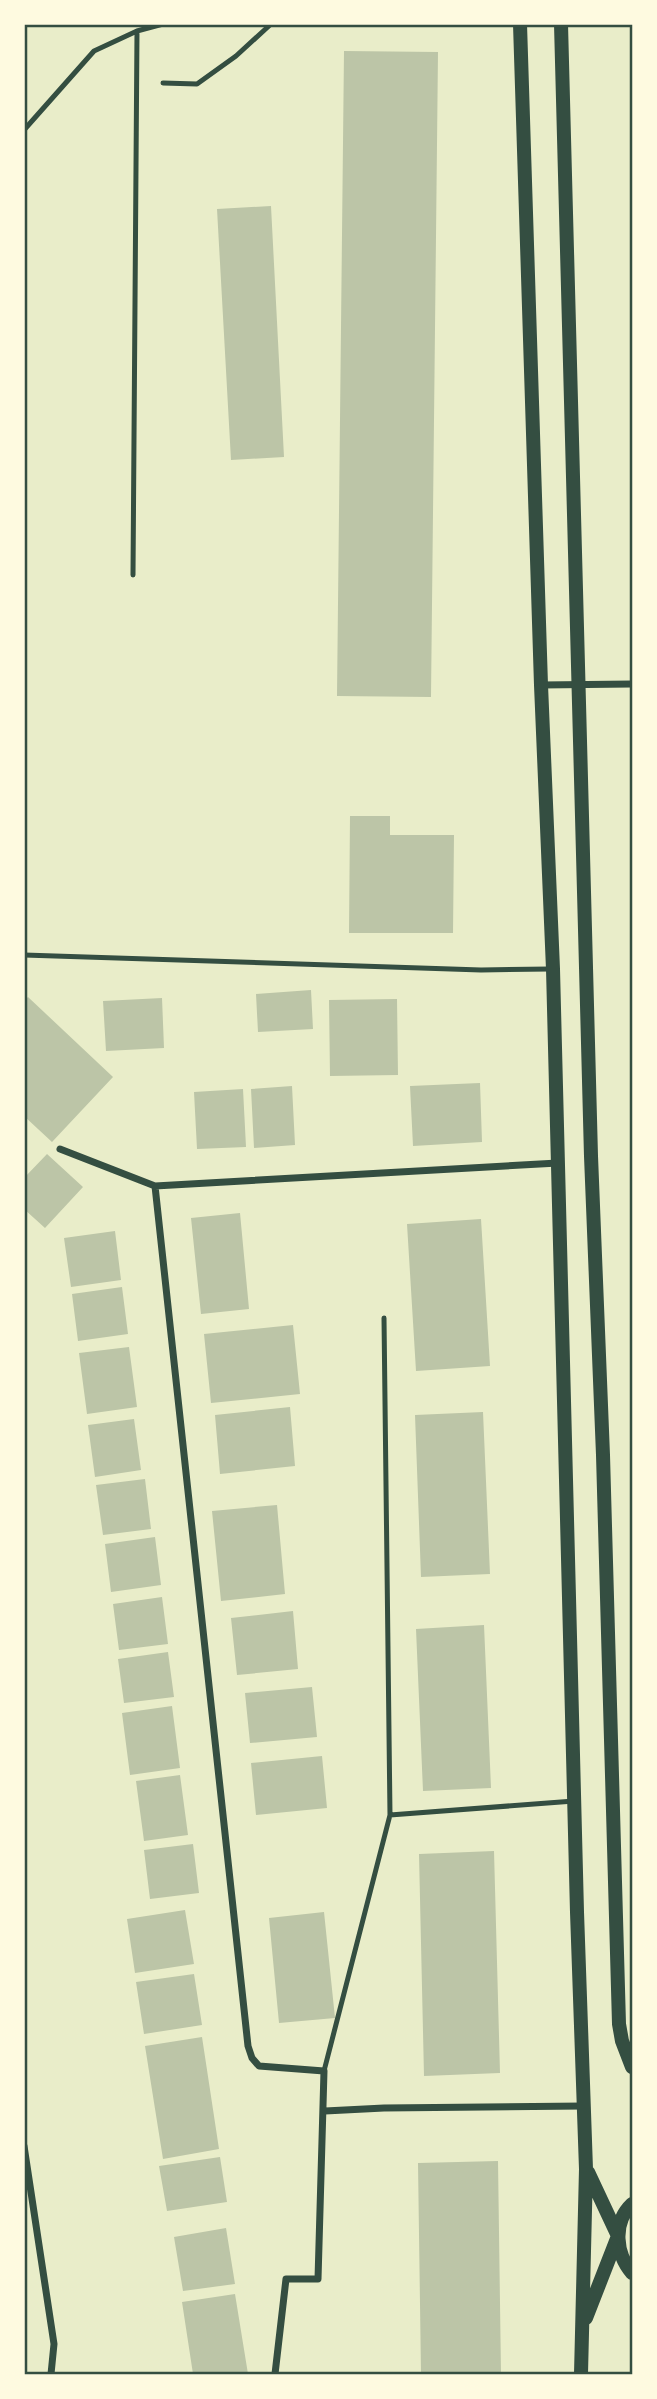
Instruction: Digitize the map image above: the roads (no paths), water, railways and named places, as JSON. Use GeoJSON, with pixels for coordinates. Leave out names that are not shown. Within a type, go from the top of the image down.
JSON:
{"type":"FeatureCollection","features":[{"type":"Feature","properties":{"kind":"main road"},"geometry":{"type":"LineString","coordinates":[[520,24],[553,969],[586,2169],[581,2375]]}},
{"type":"Feature","properties":{"kind":"main road"},"geometry":{"type":"LineString","coordinates":[[561,24],[620,2024],[622,2041],[631,2064]]}},
{"type":"Feature","properties":{"kind":"main road"},"geometry":{"type":"LineString","coordinates":[[586,2169],[618,2236],[626,2265],[632,2273]]}},
{"type":"Feature","properties":{"kind":"main road"},"geometry":{"type":"LineString","coordinates":[[582,2329],[618,2236],[621,2221],[632,2204]]}},
{"type":"Feature","properties":{"kind":"street"},"geometry":{"type":"LineString","coordinates":[[541,685],[632,684]]}},
{"type":"Feature","properties":{"kind":"street"},"geometry":{"type":"LineString","coordinates":[[60,1149],[155,1186],[558,1163]]}},
{"type":"Feature","properties":{"kind":"street"},"geometry":{"type":"LineString","coordinates":[[155,1186],[248,2046],[252,2059],[259,2066],[324,2071],[325,2111],[318,2279],[286,2279],[275,2375]]}},
{"type":"Feature","properties":{"kind":"street"},"geometry":{"type":"LineString","coordinates":[[325,2111],[583,2106]]}},
{"type":"Feature","properties":{"kind":"street"},"geometry":{"type":"LineString","coordinates":[[24,2146],[54,2344],[51,2375]]}},
{"type":"Feature","properties":{"kind":"lane"},"geometry":{"type":"LineString","coordinates":[[24,130],[94,51],[137,31],[163,24]]}},
{"type":"Feature","properties":{"kind":"lane"},"geometry":{"type":"LineString","coordinates":[[163,83],[197,83],[236,56],[271,24]]}},
{"type":"Feature","properties":{"kind":"lane"},"geometry":{"type":"LineString","coordinates":[[133,575],[137,31]]}},
{"type":"Feature","properties":{"kind":"lane"},"geometry":{"type":"LineString","coordinates":[[24,955],[467,969],[553,969]]}},
{"type":"Feature","properties":{"kind":"lane"},"geometry":{"type":"LineString","coordinates":[[324,2071],[390,1815],[384,1318]]}},
{"type":"Feature","properties":{"kind":"lane"},"geometry":{"type":"LineString","coordinates":[[390,1815],[574,1801]]}}]}
